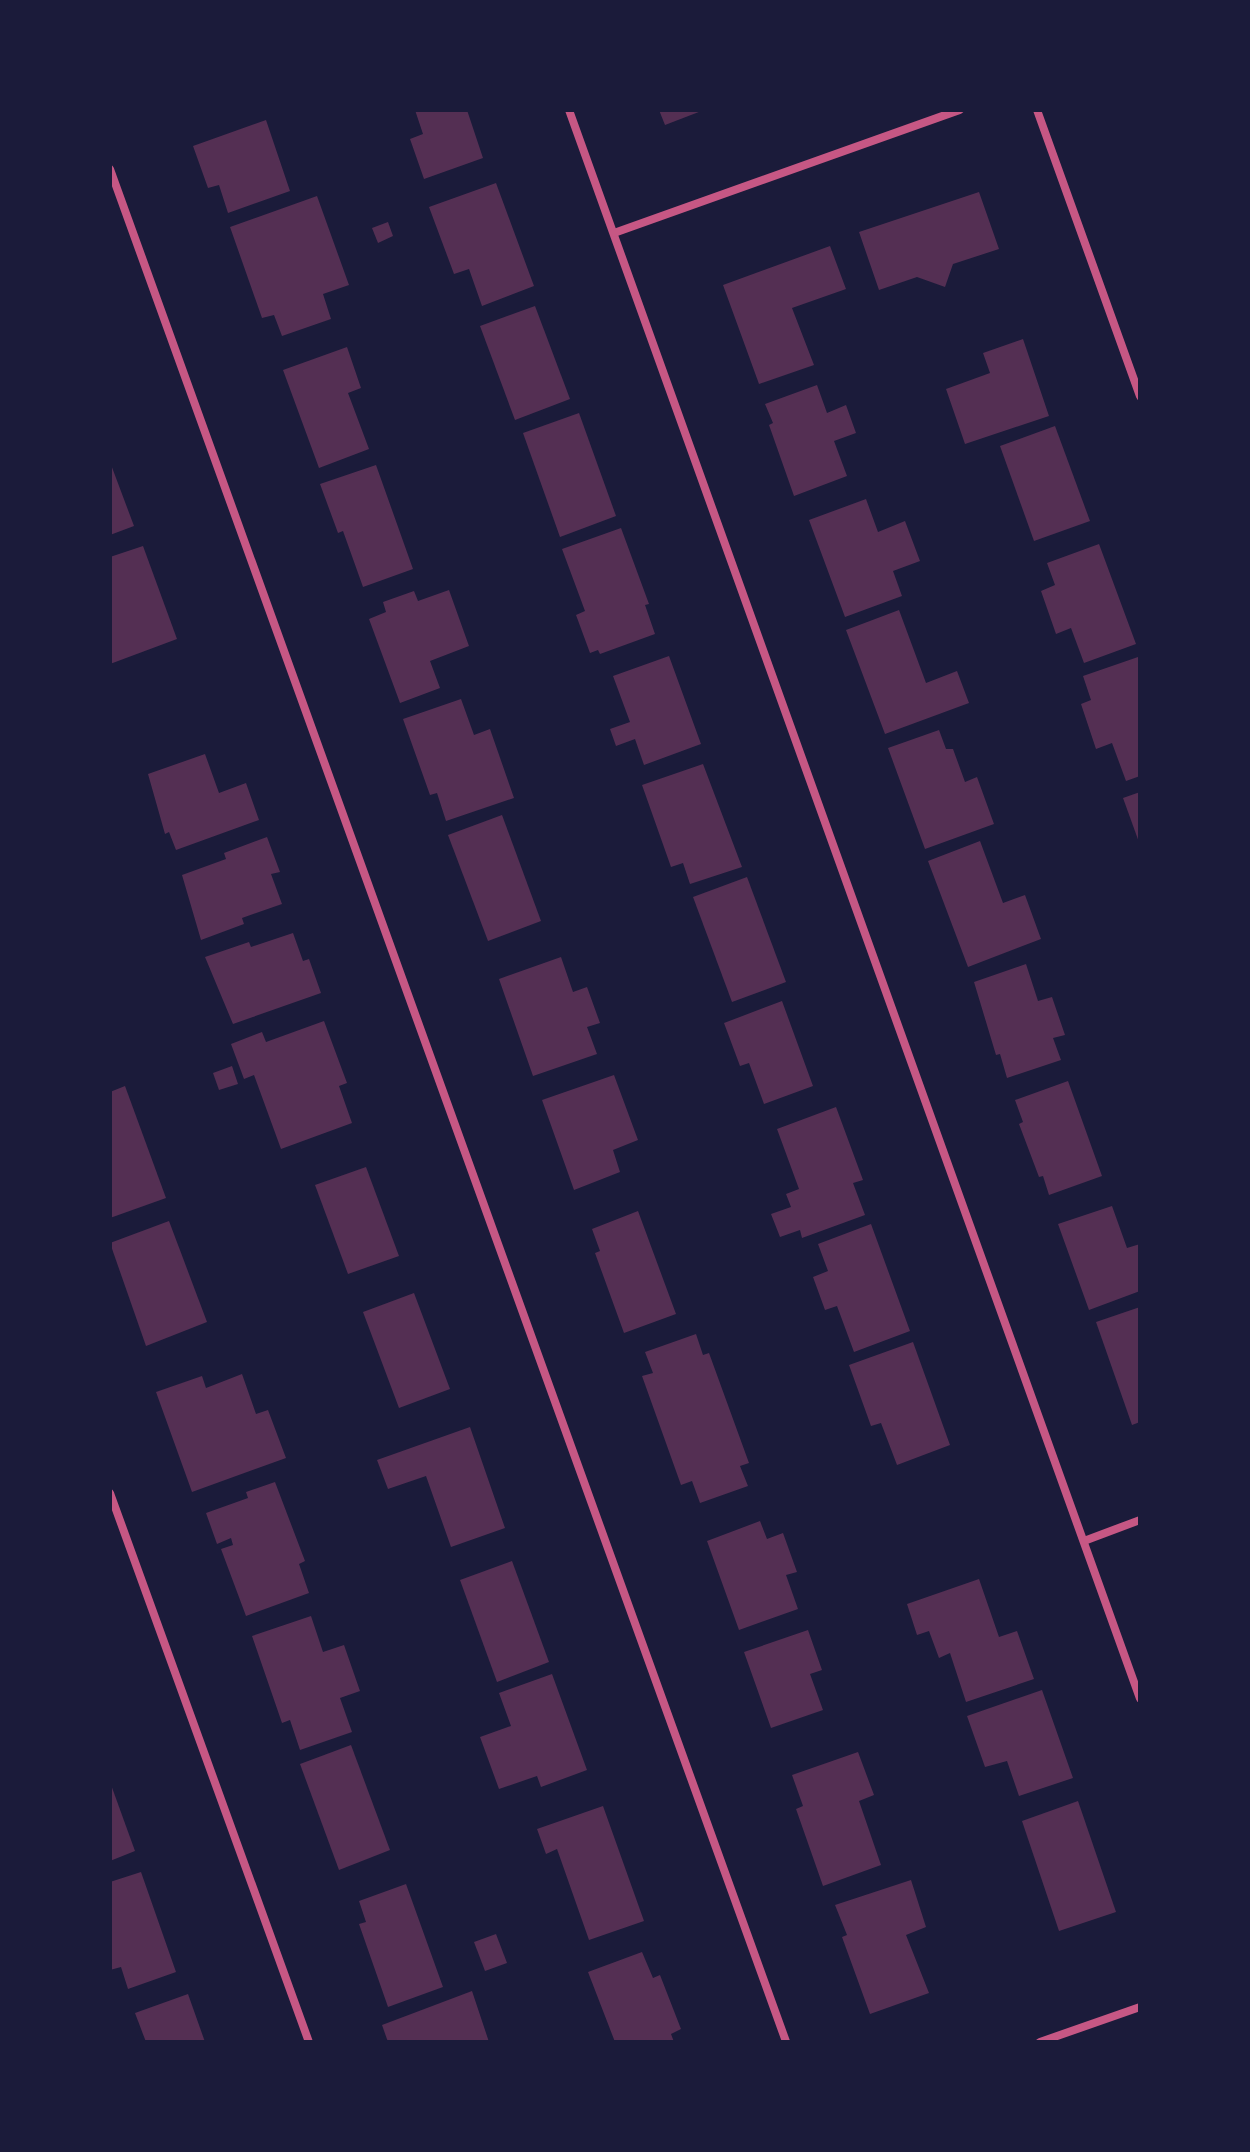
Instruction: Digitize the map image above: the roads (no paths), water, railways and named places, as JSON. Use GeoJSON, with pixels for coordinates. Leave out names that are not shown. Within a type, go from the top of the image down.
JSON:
{"type":"FeatureCollection","features":[{"type":"Feature","properties":{"kind":"street"},"geometry":{"type":"LineString","coordinates":[[569,110],[1140,1699]]}},
{"type":"Feature","properties":{"kind":"street"},"geometry":{"type":"LineString","coordinates":[[614,233],[960,110]]}},
{"type":"Feature","properties":{"kind":"street"},"geometry":{"type":"LineString","coordinates":[[1037,110],[1140,396]]}},
{"type":"Feature","properties":{"kind":"street"},"geometry":{"type":"LineString","coordinates":[[110,169],[786,2042]]}},
{"type":"Feature","properties":{"kind":"street"},"geometry":{"type":"LineString","coordinates":[[110,1493],[309,2042]]}},
{"type":"Feature","properties":{"kind":"street"},"geometry":{"type":"LineString","coordinates":[[1084,1541],[1140,1520]]}},
{"type":"Feature","properties":{"kind":"street"},"geometry":{"type":"LineString","coordinates":[[1040,2042],[1140,2007]]}}]}
